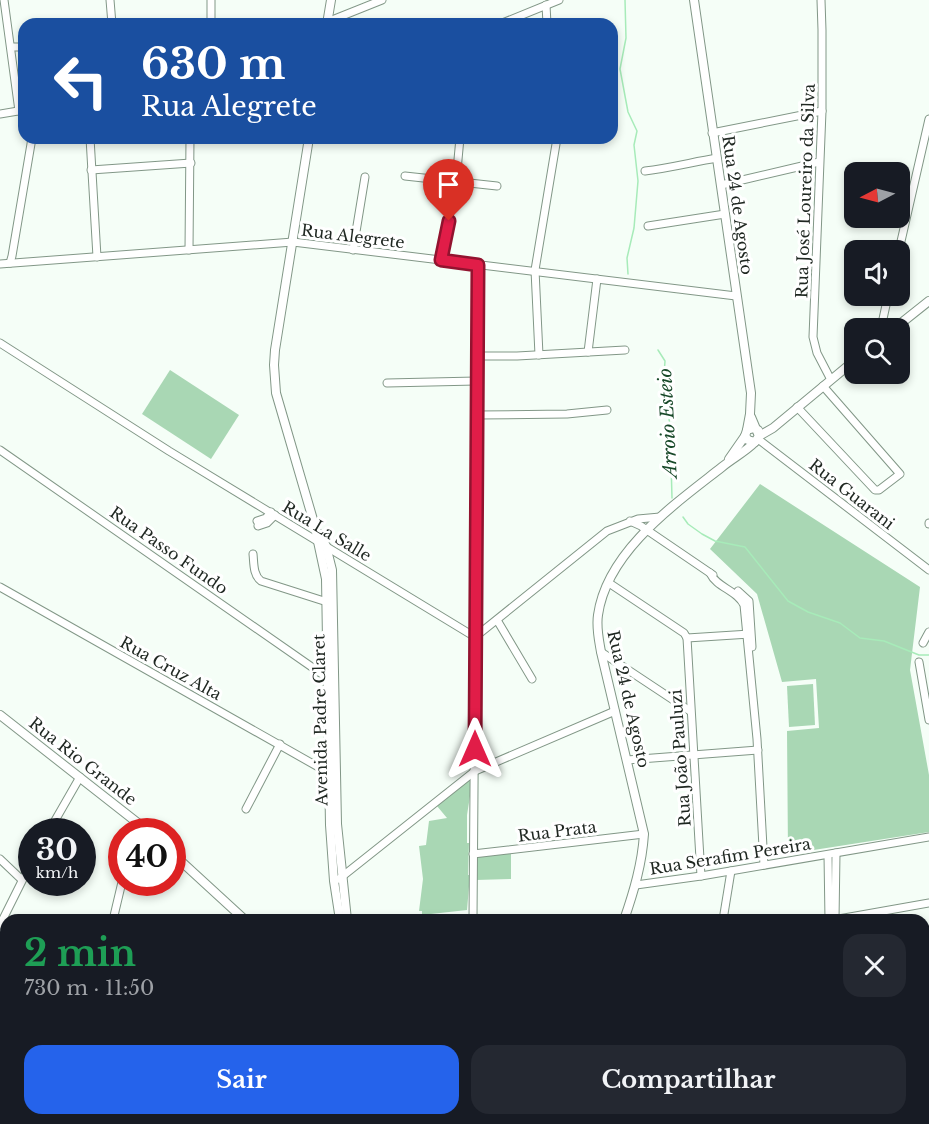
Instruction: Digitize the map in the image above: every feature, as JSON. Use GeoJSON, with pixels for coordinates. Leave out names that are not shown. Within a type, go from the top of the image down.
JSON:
{"type":"FeatureCollection","features":[{"type":"Feature","properties":{"kind":"main road"},"geometry":{"type":"LineString","coordinates":[[328,18],[331,0]]}},
{"type":"Feature","properties":{"kind":"main road","name":"Rua 24 de Agosto"},"geometry":{"type":"LineString","coordinates":[[694,0],[751,393],[746,433],[728,462]]}},
{"type":"Feature","properties":{"kind":"main road","name":"Avenida Padre Claret"},"geometry":{"type":"LineString","coordinates":[[308,144],[275,350],[274,381],[280,409],[314,523],[324,568],[332,695],[337,880],[346,914]]}},
{"type":"Feature","properties":{"kind":"main road"},"geometry":{"type":"LineString","coordinates":[[908,318],[929,302]]}},
{"type":"Feature","properties":{"kind":"main road"},"geometry":{"type":"LineString","coordinates":[[758,436],[754,428],[746,433],[750,442],[773,428],[844,368]]}},
{"type":"Feature","properties":{"kind":"main road","name":"Rua 24 de Agosto"},"geometry":{"type":"LineString","coordinates":[[626,914],[643,854],[644,834],[601,652],[597,630],[600,603],[625,555],[646,530],[728,462],[745,451],[758,436],[750,414]]}},
{"type":"Feature","properties":{"kind":"main road","name":"Avenida Padre Claret"},"geometry":{"type":"LineString","coordinates":[[314,523],[326,546],[332,570],[330,675]]}},
{"type":"Feature","properties":{"kind":"main road","name":"Avenida Padre Claret"},"geometry":{"type":"LineString","coordinates":[[332,695],[329,772],[340,914]]}},
{"type":"Feature","properties":{"kind":"main road","name":"Rua Rio Grande"},"geometry":{"type":"LineString","coordinates":[[0,715],[132,818]]}},
{"type":"Feature","properties":{"kind":"main road"},"geometry":{"type":"LineString","coordinates":[[186,866],[239,914]]}},
{"type":"Feature","properties":{"kind":"street"},"geometry":{"type":"LineString","coordinates":[[4,0],[18,92]]}},
{"type":"Feature","properties":{"kind":"street"},"geometry":{"type":"LineString","coordinates":[[110,0],[112,18]]}},
{"type":"Feature","properties":{"kind":"street"},"geometry":{"type":"LineString","coordinates":[[211,0],[211,18]]}},
{"type":"Feature","properties":{"kind":"street"},"geometry":{"type":"LineString","coordinates":[[339,18],[382,0]]}},
{"type":"Feature","properties":{"kind":"street"},"geometry":{"type":"LineString","coordinates":[[515,18],[558,0]]}},
{"type":"Feature","properties":{"kind":"street","name":"Rua José Loureiro da Silva"},"geometry":{"type":"LineString","coordinates":[[821,0],[822,111],[813,337],[830,378]]}},
{"type":"Feature","properties":{"kind":"street"},"geometry":{"type":"LineString","coordinates":[[546,5],[547,18]]}},
{"type":"Feature","properties":{"kind":"street"},"geometry":{"type":"LineString","coordinates":[[11,47],[18,47]]}},
{"type":"Feature","properties":{"kind":"street"},"geometry":{"type":"LineString","coordinates":[[0,114],[18,111]]}},
{"type":"Feature","properties":{"kind":"street"},"geometry":{"type":"LineString","coordinates":[[712,133],[822,111]]}},
{"type":"Feature","properties":{"kind":"street"},"geometry":{"type":"LineString","coordinates":[[900,240],[929,119]]}},
{"type":"Feature","properties":{"kind":"street"},"geometry":{"type":"LineString","coordinates":[[10,263],[31,144]]}},
{"type":"Feature","properties":{"kind":"street"},"geometry":{"type":"LineString","coordinates":[[90,144],[97,257]]}},
{"type":"Feature","properties":{"kind":"street"},"geometry":{"type":"LineString","coordinates":[[189,250],[190,144]]}},
{"type":"Feature","properties":{"kind":"street"},"geometry":{"type":"LineString","coordinates":[[441,260],[456,181],[459,144]]}},
{"type":"Feature","properties":{"kind":"street"},"geometry":{"type":"LineString","coordinates":[[539,355],[536,270],[555,144]]}},
{"type":"Feature","properties":{"kind":"street"},"geometry":{"type":"LineString","coordinates":[[645,171],[680,166],[690,161],[717,158]]}},
{"type":"Feature","properties":{"kind":"street"},"geometry":{"type":"LineString","coordinates":[[721,185],[819,162]]}},
{"type":"Feature","properties":{"kind":"street"},"geometry":{"type":"LineString","coordinates":[[91,170],[191,163]]}},
{"type":"Feature","properties":{"kind":"street"},"geometry":{"type":"LineString","coordinates":[[405,176],[497,186]]}},
{"type":"Feature","properties":{"kind":"street"},"geometry":{"type":"LineString","coordinates":[[353,250],[365,177]]}},
{"type":"Feature","properties":{"kind":"street"},"geometry":{"type":"LineString","coordinates":[[648,226],[725,214]]}},
{"type":"Feature","properties":{"kind":"street","name":"Rua Alegrete"},"geometry":{"type":"LineString","coordinates":[[0,264],[293,242],[736,296]]}},
{"type":"Feature","properties":{"kind":"street"},"geometry":{"type":"LineString","coordinates":[[473,914],[478,265]]}},
{"type":"Feature","properties":{"kind":"street"},"geometry":{"type":"LineString","coordinates":[[588,351],[597,279]]}},
{"type":"Feature","properties":{"kind":"street","name":"Rua La Salle"},"geometry":{"type":"LineString","coordinates":[[0,343],[169,451],[475,637]]}},
{"type":"Feature","properties":{"kind":"street"},"geometry":{"type":"LineString","coordinates":[[477,356],[625,350]]}},
{"type":"Feature","properties":{"kind":"street"},"geometry":{"type":"LineString","coordinates":[[387,383],[476,381]]}},
{"type":"Feature","properties":{"kind":"street"},"geometry":{"type":"LineString","coordinates":[[797,407],[875,490],[879,490],[900,474],[823,386]]}},
{"type":"Feature","properties":{"kind":"street"},"geometry":{"type":"LineString","coordinates":[[476,416],[567,414],[607,410]]}},
{"type":"Feature","properties":{"kind":"street","name":"Rua Guarani"},"geometry":{"type":"LineString","coordinates":[[758,436],[929,570]]}},
{"type":"Feature","properties":{"kind":"street","name":"Rua Passo Fundo"},"geometry":{"type":"LineString","coordinates":[[0,450],[330,675]]}},
{"type":"Feature","properties":{"kind":"street"},"geometry":{"type":"LineString","coordinates":[[257,523],[267,523],[273,514]]}},
{"type":"Feature","properties":{"kind":"street"},"geometry":{"type":"LineString","coordinates":[[475,637],[607,531],[630,522],[660,517]]}},
{"type":"Feature","properties":{"kind":"street"},"geometry":{"type":"LineString","coordinates":[[630,522],[638,524],[739,592],[747,603],[764,865]]}},
{"type":"Feature","properties":{"kind":"street"},"geometry":{"type":"LineString","coordinates":[[253,554],[256,578],[327,602]]}},
{"type":"Feature","properties":{"kind":"street"},"geometry":{"type":"LineString","coordinates":[[609,583],[684,633],[687,638],[749,634]]}},
{"type":"Feature","properties":{"kind":"street","name":"Rua Cruz Alta"},"geometry":{"type":"LineString","coordinates":[[0,587],[329,772]]}},
{"type":"Feature","properties":{"kind":"street"},"geometry":{"type":"LineString","coordinates":[[497,620],[532,679]]}},
{"type":"Feature","properties":{"kind":"street"},"geometry":{"type":"LineString","coordinates":[[923,643],[929,632]]}},
{"type":"Feature","properties":{"kind":"street","name":"Rua João Pauluzi"},"geometry":{"type":"LineString","coordinates":[[687,638],[701,876]]}},
{"type":"Feature","properties":{"kind":"street"},"geometry":{"type":"LineString","coordinates":[[601,652],[690,711]]}},
{"type":"Feature","properties":{"kind":"street"},"geometry":{"type":"LineString","coordinates":[[919,662],[926,686],[929,720]]}},
{"type":"Feature","properties":{"kind":"street"},"geometry":{"type":"LineString","coordinates":[[337,880],[475,771],[615,711]]}},
{"type":"Feature","properties":{"kind":"street"},"geometry":{"type":"LineString","coordinates":[[246,809],[280,744]]}},
{"type":"Feature","properties":{"kind":"street"},"geometry":{"type":"LineString","coordinates":[[627,760],[758,750]]}},
{"type":"Feature","properties":{"kind":"street"},"geometry":{"type":"LineString","coordinates":[[56,818],[80,777]]}},
{"type":"Feature","properties":{"kind":"street","name":"Rua Prata"},"geometry":{"type":"LineString","coordinates":[[474,854],[644,834]]}},
{"type":"Feature","properties":{"kind":"street","name":"Rua Serafim Pereira"},"geometry":{"type":"LineString","coordinates":[[636,885],[929,837]]}},
{"type":"Feature","properties":{"kind":"street"},"geometry":{"type":"LineString","coordinates":[[832,854],[833,914]]}},
{"type":"Feature","properties":{"kind":"street"},"geometry":{"type":"LineString","coordinates":[[0,858],[18,876]]}},
{"type":"Feature","properties":{"kind":"street"},"geometry":{"type":"LineString","coordinates":[[724,914],[731,871]]}},
{"type":"Feature","properties":{"kind":"street"},"geometry":{"type":"LineString","coordinates":[[5,914],[18,886]]}},
{"type":"Feature","properties":{"kind":"street"},"geometry":{"type":"LineString","coordinates":[[114,914],[119,896]]}},
{"type":"Feature","properties":{"kind":"street"},"geometry":{"type":"LineString","coordinates":[[863,914],[929,903]]}},
{"type":"Feature","properties":{"kind":"green space"},"geometry":{"type":"Polygon","coordinates":[[[170,370],[239,415],[211,459],[142,414],[170,370]]]}},
{"type":"Feature","properties":{"kind":"green space"},"geometry":{"type":"Polygon","coordinates":[[[760,484],[920,587],[910,670],[929,775],[929,832],[788,854],[787,731],[819,728],[816,679],[782,682],[757,594],[710,549],[760,484]]]}},
{"type":"Feature","properties":{"kind":"green space"},"geometry":{"type":"Polygon","coordinates":[[[813,684],[815,725],[789,727],[787,686],[813,684]]]}},
{"type":"Feature","properties":{"kind":"green space"},"geometry":{"type":"Polygon","coordinates":[[[473,777],[467,815],[468,875],[470,875],[467,910],[422,914],[422,911],[419,911],[423,879],[419,846],[426,845],[429,821],[447,818],[437,806],[473,777]]]}},
{"type":"Feature","properties":{"kind":"green space"},"geometry":{"type":"Polygon","coordinates":[[[511,852],[511,879],[476,880],[475,855],[511,852]]]}},
{"type":"Feature","properties":{"kind":"waterway","name":"Arroio Esteio"},"geometry":{"type":"LineString","coordinates":[[625,0],[626,38],[620,69],[628,112],[637,131],[634,145],[638,181],[634,228],[627,258],[628,274]]}},
{"type":"Feature","properties":{"kind":"waterway","name":"Arroio Esteio"},"geometry":{"type":"LineString","coordinates":[[658,350],[665,361],[672,498]]}},
{"type":"Feature","properties":{"kind":"waterway","name":"Arroio Esteio"},"geometry":{"type":"LineString","coordinates":[[683,517],[688,524],[715,541],[745,547],[788,601],[808,612],[840,623],[860,638],[884,641],[919,655],[929,655]]}},
{"type":"Feature","properties":{"kind":"route"},"geometry":{"type":"LineString","coordinates":[[449,221],[441,260],[478,265],[475,749]]}}]}
